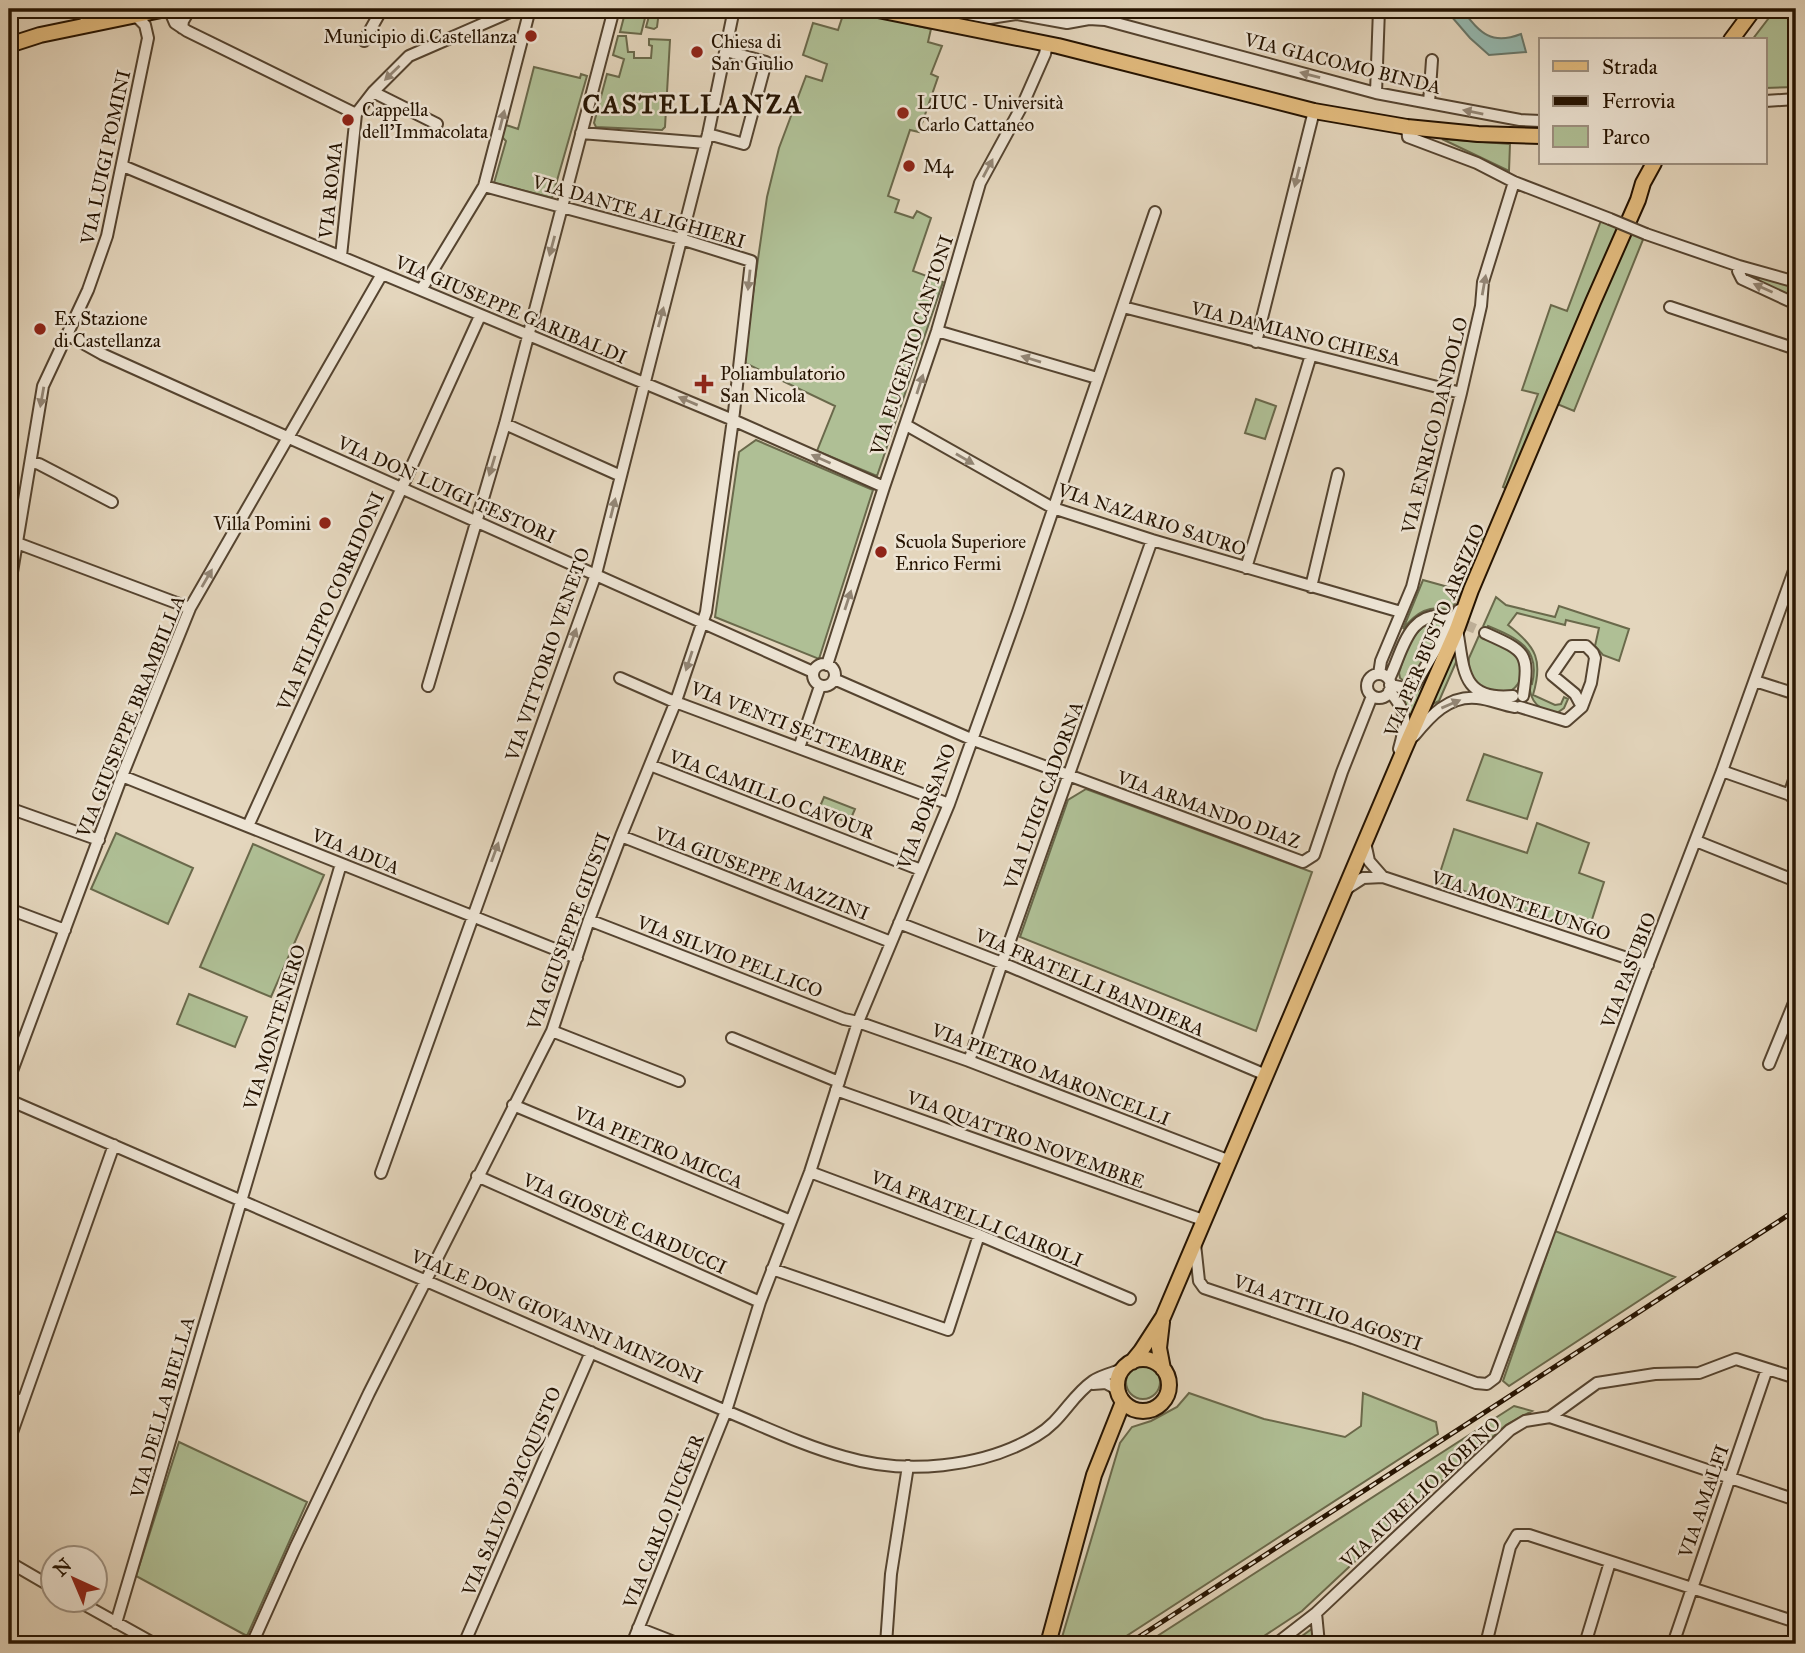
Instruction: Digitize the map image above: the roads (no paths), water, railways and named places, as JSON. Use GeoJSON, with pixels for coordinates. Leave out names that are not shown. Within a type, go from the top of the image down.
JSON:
{"type":"FeatureCollection","features":[{"type":"Feature","properties":{"kind":"main road"},"geometry":{"type":"LineString","coordinates":[[9,45],[133,12],[168,9]]}},
{"type":"Feature","properties":{"kind":"main road"},"geometry":{"type":"LineString","coordinates":[[873,9],[1047,44],[1314,111],[1407,127],[1478,134],[1539,136]]}},
{"type":"Feature","properties":{"kind":"main road"},"geometry":{"type":"LineString","coordinates":[[1731,38],[1754,9]]}},
{"type":"Feature","properties":{"kind":"main road","name":"VIA PER BUSTO ARSIZIO"},"geometry":{"type":"LineString","coordinates":[[1639,200],[1643,183],[1653,164]]}},
{"type":"Feature","properties":{"kind":"main road","name":"VIA PER BUSTO ARSIZIO"},"geometry":{"type":"LineString","coordinates":[[1266,1075],[1404,750],[1453,623],[1471,590],[1598,289],[1639,200],[1661,164]]}},
{"type":"Feature","properties":{"kind":"main road","name":"VIALE DON GIOVANNI MINZONI"},"geometry":{"type":"LineString","coordinates":[[1127,1366],[1141,1352],[1163,1317],[1266,1075]]}},
{"type":"Feature","properties":{"kind":"main road","name":"VIALE DON GIOVANNI MINZONI"},"geometry":{"type":"LineString","coordinates":[[1163,1317],[1160,1348],[1163,1369]]}},
{"type":"Feature","properties":{"kind":"main road"},"geometry":{"type":"LineString","coordinates":[[1048,1644],[1094,1475],[1110,1440],[1120,1395],[1117,1382],[1127,1366],[1149,1360],[1163,1369],[1168,1377],[1168,1394],[1156,1408],[1138,1411],[1110,1440]]}},
{"type":"Feature","properties":{"kind":"main road"},"geometry":{"type":"LineString","coordinates":[[1120,1395],[1138,1411]]}},
{"type":"Feature","properties":{"kind":"street"},"geometry":{"type":"LineString","coordinates":[[85,26],[89,9]]}},
{"type":"Feature","properties":{"kind":"street"},"geometry":{"type":"LineString","coordinates":[[168,9],[175,23],[182,28],[356,114],[373,92],[410,56],[517,9]]}},
{"type":"Feature","properties":{"kind":"street"},"geometry":{"type":"LineString","coordinates":[[182,28],[190,9]]}},
{"type":"Feature","properties":{"kind":"street"},"geometry":{"type":"LineString","coordinates":[[364,41],[382,9]]}},
{"type":"Feature","properties":{"kind":"street"},"geometry":{"type":"LineString","coordinates":[[421,290],[484,186],[530,9]]}},
{"type":"Feature","properties":{"kind":"street"},"geometry":{"type":"LineString","coordinates":[[428,686],[505,424],[614,9]]}},
{"type":"Feature","properties":{"kind":"street","name":"VIA VITTORIO VENETO"},"geometry":{"type":"LineString","coordinates":[[381,1173],[596,574],[707,139],[734,9]]}},
{"type":"Feature","properties":{"kind":"street","name":"VIA GIACOMO BINDA"},"geometry":{"type":"LineString","coordinates":[[942,9],[990,18],[1018,11],[1067,23],[1089,19],[1105,20],[1376,93],[1520,120],[1539,121]]}},
{"type":"Feature","properties":{"kind":"street"},"geometry":{"type":"LineString","coordinates":[[1376,93],[1379,9]]}},
{"type":"Feature","properties":{"kind":"street","name":"VIA LUIGI POMINI"},"geometry":{"type":"LineString","coordinates":[[9,590],[43,386],[68,335],[104,248],[123,166],[148,38],[148,31],[133,12]]}},
{"type":"Feature","properties":{"kind":"street","name":"VIA EUGENIO CANTONI"},"geometry":{"type":"LineString","coordinates":[[827,665],[937,331],[980,183],[1023,104],[1047,44]]}},
{"type":"Feature","properties":{"kind":"street"},"geometry":{"type":"LineString","coordinates":[[581,133],[707,139],[744,144],[766,61],[726,51]]}},
{"type":"Feature","properties":{"kind":"street"},"geometry":{"type":"LineString","coordinates":[[1429,103],[1432,60]]}},
{"type":"Feature","properties":{"kind":"street"},"geometry":{"type":"LineString","coordinates":[[373,92],[437,124]]}},
{"type":"Feature","properties":{"kind":"street"},"geometry":{"type":"LineString","coordinates":[[1766,101],[1796,99]]}},
{"type":"Feature","properties":{"kind":"street"},"geometry":{"type":"LineString","coordinates":[[1256,342],[1314,111]]}},
{"type":"Feature","properties":{"kind":"street","name":"VIA ROMA"},"geometry":{"type":"LineString","coordinates":[[341,256],[356,114]]}},
{"type":"Feature","properties":{"kind":"street"},"geometry":{"type":"LineString","coordinates":[[1407,127],[1408,137],[1478,163],[1514,182],[1646,234],[1739,266],[1796,282]]}},
{"type":"Feature","properties":{"kind":"street","name":"VIA GIUSEPPE GARIBALDI"},"geometry":{"type":"LineString","coordinates":[[123,166],[733,420],[884,487]]}},
{"type":"Feature","properties":{"kind":"street","name":"VIA ENRICO DANDOLO"},"geometry":{"type":"LineString","coordinates":[[1387,682],[1381,661],[1412,587],[1461,393],[1481,306],[1483,282],[1514,182]]}},
{"type":"Feature","properties":{"kind":"street","name":"VIA DANTE ALIGHIERI"},"geometry":{"type":"LineString","coordinates":[[484,186],[681,239],[751,261],[733,420]]}},
{"type":"Feature","properties":{"kind":"street","name":"VIA BORSANO"},"geometry":{"type":"LineString","coordinates":[[726,1411],[760,1302],[810,1172],[858,1022],[949,804],[1155,212]]}},
{"type":"Feature","properties":{"kind":"street"},"geometry":{"type":"LineString","coordinates":[[1739,266],[1742,279],[1796,304]]}},
{"type":"Feature","properties":{"kind":"street","name":"VIA GIUSEPPE BRAMBILLA"},"geometry":{"type":"LineString","coordinates":[[9,1079],[122,776],[190,608],[382,274]]}},
{"type":"Feature","properties":{"kind":"street","name":"VIA DAMIANO CHIESA"},"geometry":{"type":"LineString","coordinates":[[1123,307],[1461,393]]}},
{"type":"Feature","properties":{"kind":"street"},"geometry":{"type":"LineString","coordinates":[[1670,307],[1796,349]]}},
{"type":"Feature","properties":{"kind":"street","name":"VIA FILIPPO CORRIDONI"},"geometry":{"type":"LineString","coordinates":[[248,826],[480,316]]}},
{"type":"Feature","properties":{"kind":"street"},"geometry":{"type":"LineString","coordinates":[[937,331],[1097,378]]}},
{"type":"Feature","properties":{"kind":"street","name":"VIA DON LUIGI TESTORI"},"geometry":{"type":"LineString","coordinates":[[68,335],[113,359],[813,672]]}},
{"type":"Feature","properties":{"kind":"street"},"geometry":{"type":"LineString","coordinates":[[1246,568],[1311,355]]}},
{"type":"Feature","properties":{"kind":"street","name":"VIA GIUSEPPE GIUSTI"},"geometry":{"type":"LineString","coordinates":[[252,1644],[369,1393],[552,1031],[589,920],[676,701],[698,631],[704,622],[733,420]]}},
{"type":"Feature","properties":{"kind":"street"},"geometry":{"type":"LineString","coordinates":[[505,424],[621,476]]}},
{"type":"Feature","properties":{"kind":"street","name":"VIA NAZARIO SAURO"},"geometry":{"type":"LineString","coordinates":[[906,425],[1053,508],[1152,540],[1401,612]]}},
{"type":"Feature","properties":{"kind":"street"},"geometry":{"type":"LineString","coordinates":[[31,463],[38,464],[112,502]]}},
{"type":"Feature","properties":{"kind":"street"},"geometry":{"type":"LineString","coordinates":[[1311,587],[1338,474]]}},
{"type":"Feature","properties":{"kind":"street","name":"VIA LUIGI CADORNA"},"geometry":{"type":"LineString","coordinates":[[969,1061],[1152,540]]}},
{"type":"Feature","properties":{"kind":"street"},"geometry":{"type":"LineString","coordinates":[[17,543],[190,608]]}},
{"type":"Feature","properties":{"kind":"street","name":"VIA PASUBIO"},"geometry":{"type":"LineString","coordinates":[[1487,1384],[1500,1370],[1796,565]]}},
{"type":"Feature","properties":{"kind":"street"},"geometry":{"type":"LineString","coordinates":[[1387,682],[1405,688],[1414,686],[1471,590]]}},
{"type":"Feature","properties":{"kind":"street"},"geometry":{"type":"LineString","coordinates":[[1372,696],[1383,697],[1387,682],[1413,626],[1428,616],[1453,623],[1463,664],[1474,689],[1496,698],[1519,700],[1544,716],[1566,722],[1582,707],[1591,683],[1595,658],[1586,646],[1572,646],[1552,675],[1575,694],[1582,707]]}},
{"type":"Feature","properties":{"kind":"street"},"geometry":{"type":"LineString","coordinates":[[1485,633],[1520,651],[1525,659],[1527,671],[1519,700]]}},
{"type":"Feature","properties":{"kind":"street"},"geometry":{"type":"LineString","coordinates":[[827,665],[834,671],[834,679],[828,685],[820,686],[814,680],[813,672],[819,666],[827,665]]}},
{"type":"Feature","properties":{"kind":"street","name":"VIA ENRICO DANDOLO"},"geometry":{"type":"LineString","coordinates":[[1372,696],[1367,689],[1368,681],[1373,675],[1387,682]]}},
{"type":"Feature","properties":{"kind":"street"},"geometry":{"type":"LineString","coordinates":[[620,678],[676,701]]}},
{"type":"Feature","properties":{"kind":"street"},"geometry":{"type":"LineString","coordinates":[[834,679],[971,739]]}},
{"type":"Feature","properties":{"kind":"street"},"geometry":{"type":"LineString","coordinates":[[1755,681],[1796,694]]}},
{"type":"Feature","properties":{"kind":"street"},"geometry":{"type":"LineString","coordinates":[[1387,682],[1400,702],[1404,715],[1404,728],[1388,788]]}},
{"type":"Feature","properties":{"kind":"street"},"geometry":{"type":"LineString","coordinates":[[799,748],[820,686]]}},
{"type":"Feature","properties":{"kind":"street","name":"VIA ARMANDO DIAZ"},"geometry":{"type":"LineString","coordinates":[[971,739],[1303,862],[1314,855],[1342,772],[1372,696]]}},
{"type":"Feature","properties":{"kind":"street"},"geometry":{"type":"LineString","coordinates":[[1404,750],[1434,713],[1446,704],[1475,697],[1519,700]]}},
{"type":"Feature","properties":{"kind":"street","name":"VIA VENTI SETTEMBRE"},"geometry":{"type":"LineString","coordinates":[[676,701],[949,804]]}},
{"type":"Feature","properties":{"kind":"street","name":"VIA CAMILLO CAVOUR"},"geometry":{"type":"LineString","coordinates":[[650,765],[921,870]]}},
{"type":"Feature","properties":{"kind":"street"},"geometry":{"type":"LineString","coordinates":[[1722,771],[1793,796],[1796,774]]}},
{"type":"Feature","properties":{"kind":"street","name":"VIA ADUA"},"geometry":{"type":"LineString","coordinates":[[122,776],[577,958]]}},
{"type":"Feature","properties":{"kind":"street"},"geometry":{"type":"LineString","coordinates":[[9,808],[99,840]]}},
{"type":"Feature","properties":{"kind":"street","name":"VIA GIUSEPPE MAZZINI"},"geometry":{"type":"LineString","coordinates":[[621,836],[891,942]]}},
{"type":"Feature","properties":{"kind":"street"},"geometry":{"type":"LineString","coordinates":[[1696,841],[1796,881]]}},
{"type":"Feature","properties":{"kind":"street"},"geometry":{"type":"LineString","coordinates":[[1365,842],[1369,861],[1383,877]]}},
{"type":"Feature","properties":{"kind":"street","name":"VIA MONTENERO"},"geometry":{"type":"LineString","coordinates":[[241,1200],[341,864]]}},
{"type":"Feature","properties":{"kind":"street"},"geometry":{"type":"LineString","coordinates":[[1345,889],[1363,878],[1383,877]]}},
{"type":"Feature","properties":{"kind":"street","name":"VIA MONTELUNGO"},"geometry":{"type":"LineString","coordinates":[[1383,877],[1648,965]]}},
{"type":"Feature","properties":{"kind":"street"},"geometry":{"type":"LineString","coordinates":[[9,909],[65,930]]}},
{"type":"Feature","properties":{"kind":"street","name":"VIA SILVIO PELLICO"},"geometry":{"type":"LineString","coordinates":[[589,920],[844,1019],[858,1022]]}},
{"type":"Feature","properties":{"kind":"street","name":"VIA FRATELLI BANDIERA"},"geometry":{"type":"LineString","coordinates":[[899,923],[1002,963],[1266,1075]]}},
{"type":"Feature","properties":{"kind":"street"},"geometry":{"type":"LineString","coordinates":[[1769,1064],[1796,998]]}},
{"type":"Feature","properties":{"kind":"street","name":"VIA PIETRO MARONCELLI"},"geometry":{"type":"LineString","coordinates":[[858,1022],[969,1061],[1230,1161]]}},
{"type":"Feature","properties":{"kind":"street"},"geometry":{"type":"LineString","coordinates":[[552,1031],[679,1081]]}},
{"type":"Feature","properties":{"kind":"street","name":"VIA QUATTRO NOVEMBRE"},"geometry":{"type":"LineString","coordinates":[[732,1038],[838,1086],[1203,1220]]}},
{"type":"Feature","properties":{"kind":"street","name":"VIALE DON GIOVANNI MINZONI"},"geometry":{"type":"LineString","coordinates":[[9,1100],[726,1411],[813,1447],[848,1458],[908,1466],[956,1463],[993,1455],[1049,1429],[1087,1386],[1100,1377],[1127,1366]]}},
{"type":"Feature","properties":{"kind":"street","name":"VIA PIETRO MICCA"},"geometry":{"type":"LineString","coordinates":[[513,1105],[791,1221]]}},
{"type":"Feature","properties":{"kind":"street"},"geometry":{"type":"LineString","coordinates":[[9,1441],[114,1145]]}},
{"type":"Feature","properties":{"kind":"street","name":"VIA FRATELLI CAIROLI"},"geometry":{"type":"LineString","coordinates":[[810,1172],[979,1235],[1130,1299]]}},
{"type":"Feature","properties":{"kind":"street","name":"VIA GIOSUÈ CARDUCCI"},"geometry":{"type":"LineString","coordinates":[[477,1176],[760,1302]]}},
{"type":"Feature","properties":{"kind":"street","name":"VIA DELLA BIELLA"},"geometry":{"type":"LineString","coordinates":[[117,1623],[241,1200]]}},
{"type":"Feature","properties":{"kind":"street"},"geometry":{"type":"LineString","coordinates":[[772,1269],[948,1330],[979,1235]]}},
{"type":"Feature","properties":{"kind":"street","name":"VIA ATTILIO AGOSTI"},"geometry":{"type":"LineString","coordinates":[[1195,1240],[1199,1281],[1204,1288],[1353,1338],[1475,1383],[1487,1384]]}},
{"type":"Feature","properties":{"kind":"street","name":"VIA SALVO D'ACQUISTO"},"geometry":{"type":"LineString","coordinates":[[464,1644],[591,1352]]}},
{"type":"Feature","properties":{"kind":"street"},"geometry":{"type":"LineString","coordinates":[[1550,1417],[1597,1383],[1655,1374],[1699,1373],[1736,1359],[1796,1378]]}},
{"type":"Feature","properties":{"kind":"street","name":"VIA AMALFI"},"geometry":{"type":"LineString","coordinates":[[1673,1644],[1767,1369]]}},
{"type":"Feature","properties":{"kind":"street"},"geometry":{"type":"LineString","coordinates":[[1087,1386],[1106,1383],[1120,1395]]}},
{"type":"Feature","properties":{"kind":"street"},"geometry":{"type":"LineString","coordinates":[[9,1395],[22,1402]]}},
{"type":"Feature","properties":{"kind":"street","name":"VIA CARLO JUCKER"},"geometry":{"type":"LineString","coordinates":[[632,1644],[726,1411]]}},
{"type":"Feature","properties":{"kind":"street"},"geometry":{"type":"LineString","coordinates":[[1550,1417],[1796,1500]]}},
{"type":"Feature","properties":{"kind":"street","name":"VIA AURELIO ROBINO"},"geometry":{"type":"LineString","coordinates":[[1276,1644],[1316,1613],[1510,1430],[1525,1421],[1550,1417]]}},
{"type":"Feature","properties":{"kind":"street"},"geometry":{"type":"LineString","coordinates":[[886,1644],[891,1574],[908,1466]]}},
{"type":"Feature","properties":{"kind":"street"},"geometry":{"type":"LineString","coordinates":[[1486,1644],[1510,1547],[1517,1535],[1529,1535],[1796,1622]]}},
{"type":"Feature","properties":{"kind":"street"},"geometry":{"type":"LineString","coordinates":[[9,1562],[38,1579]]}},
{"type":"Feature","properties":{"kind":"street"},"geometry":{"type":"LineString","coordinates":[[1586,1644],[1610,1562]]}},
{"type":"Feature","properties":{"kind":"street"},"geometry":{"type":"LineString","coordinates":[[1316,1613],[1319,1644]]}},
{"type":"Feature","properties":{"kind":"street"},"geometry":{"type":"LineString","coordinates":[[100,1614],[155,1644]]}},
{"type":"Feature","properties":{"kind":"street"},"geometry":{"type":"LineString","coordinates":[[638,1628],[679,1644]]}},
{"type":"Feature","properties":{"kind":"water"},"geometry":{"type":"Polygon","coordinates":[[[1445,9],[1461,9],[1486,35],[1501,38],[1521,34],[1526,52],[1489,55],[1445,9]]]}},
{"type":"Feature","properties":{"kind":"tunnel"},"geometry":{"type":"LineString","coordinates":[[1452,619],[1485,633]]}},
{"type":"Feature","properties":{"kind":"railway"},"geometry":{"type":"LineString","coordinates":[[1128,1644],[1796,1210]]}},
{"type":"Feature","properties":{"kind":"place","name":"Municipio di Castellanza"},"geometry":{"type":"Point","coordinates":[531,36]}},
{"type":"Feature","properties":{"kind":"place","name":"Chiesa di San Giulio"},"geometry":{"type":"Point","coordinates":[697,52]}},
{"type":"Feature","properties":{"kind":"place","name":"LIUC - Università Carlo Cattaneo"},"geometry":{"type":"Point","coordinates":[903,113]}},
{"type":"Feature","properties":{"kind":"place","name":"Cappella dell'Immacolata"},"geometry":{"type":"Point","coordinates":[348,120]}},
{"type":"Feature","properties":{"kind":"place","name":"M4"},"geometry":{"type":"Point","coordinates":[909,166]}},
{"type":"Feature","properties":{"kind":"place","name":"Ex Stazione di Castellanza"},"geometry":{"type":"Point","coordinates":[40,329]}},
{"type":"Feature","properties":{"kind":"place","name":"Poliambulatorio San Nicola"},"geometry":{"type":"Point","coordinates":[704,384]}},
{"type":"Feature","properties":{"kind":"place","name":"Villa Pomini"},"geometry":{"type":"Point","coordinates":[325,523]}},
{"type":"Feature","properties":{"kind":"place","name":"Scuola Superiore Enrico Fermi"},"geometry":{"type":"Point","coordinates":[881,552]}},
{"type":"Feature","properties":{"kind":"district","name":"CASTELLANZA"},"geometry":{"type":"Point","coordinates":[693,104]}}]}
